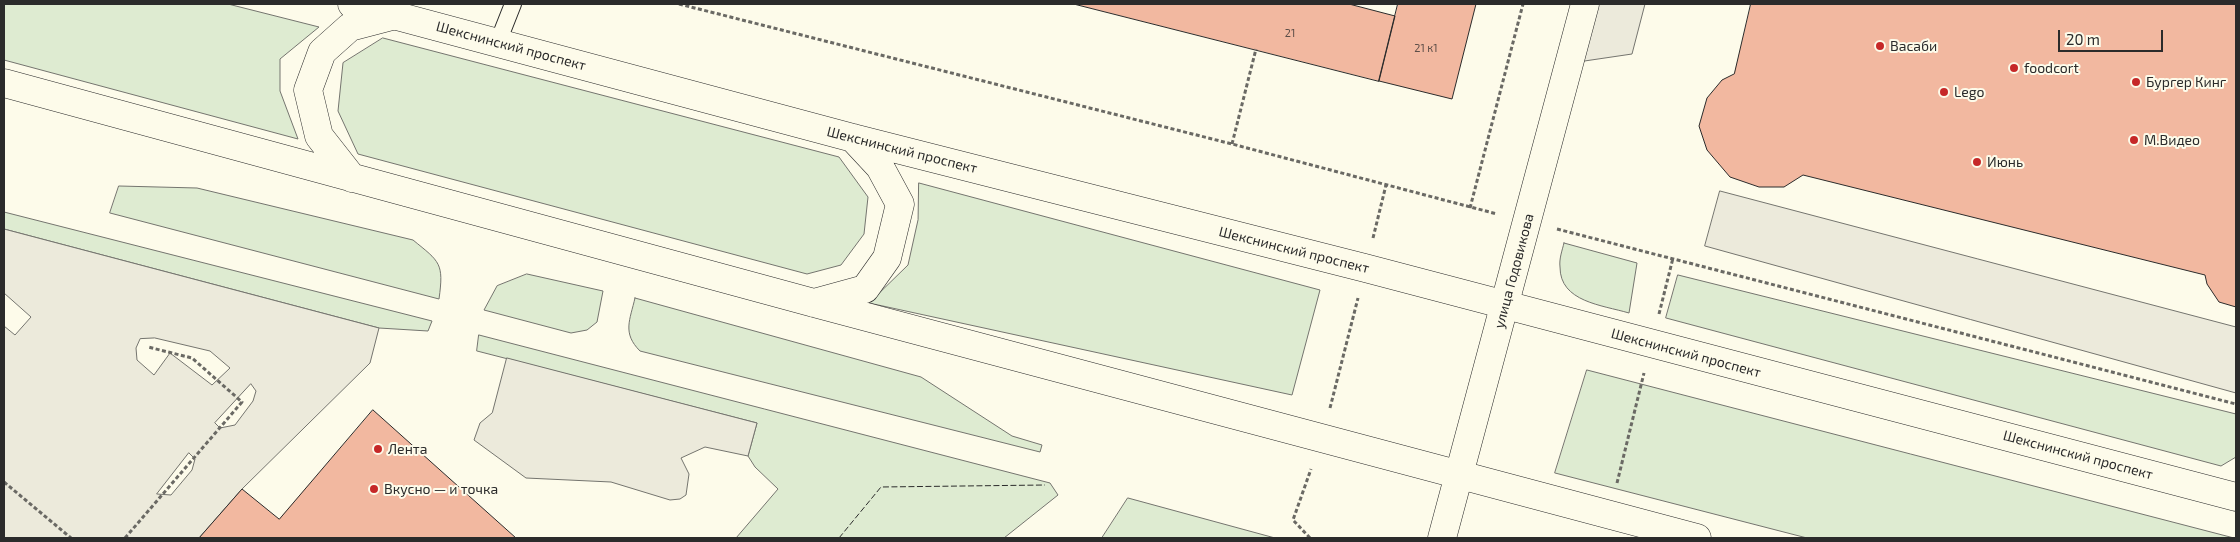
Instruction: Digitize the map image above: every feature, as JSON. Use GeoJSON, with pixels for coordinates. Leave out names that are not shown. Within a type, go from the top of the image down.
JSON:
{"type":"FeatureCollection","features":[{"type":"Feature","properties":{"kind":"main road","name":"Шекснинский проспект"},"geometry":{"type":"LineString","coordinates":[[352,4],[853,138],[1365,268],[2236,497]]}},
{"type":"Feature","properties":{"kind":"main road","name":"улица Годовикова"},"geometry":{"type":"LineString","coordinates":[[1442,538],[1585,4]]}},
{"type":"Feature","properties":{"kind":"main road"},"geometry":{"type":"LineString","coordinates":[[352,178],[319,136],[308,90],[322,52],[350,27],[396,15]]}},
{"type":"Feature","properties":{"kind":"main road"},"geometry":{"type":"LineString","coordinates":[[4,83],[814,303],[1697,538]]}},
{"type":"Feature","properties":{"kind":"main road"},"geometry":{"type":"LineString","coordinates":[[814,303],[865,289],[887,258],[900,204],[880,167],[853,138]]}},
{"type":"Feature","properties":{"kind":"lane"},"geometry":{"type":"LineString","coordinates":[[498,42],[513,4]]}},
{"type":"Feature","properties":{"kind":"path"},"geometry":{"type":"LineString","coordinates":[[679,4],[1232,144],[1470,208],[1673,258],[2236,404]]}},
{"type":"Feature","properties":{"kind":"path"},"geometry":{"type":"LineString","coordinates":[[1470,208],[1523,4]]}},
{"type":"Feature","properties":{"kind":"path"},"geometry":{"type":"LineString","coordinates":[[1232,144],[1256,50]]}},
{"type":"Feature","properties":{"kind":"path"},"geometry":{"type":"LineString","coordinates":[[1310,538],[1293,520],[1322,439],[1386,185]]}},
{"type":"Feature","properties":{"kind":"path"},"geometry":{"type":"LineString","coordinates":[[1609,515],[1673,258]]}},
{"type":"Feature","properties":{"kind":"path"},"geometry":{"type":"LineString","coordinates":[[125,538],[242,402],[192,358],[148,347]]}},
{"type":"Feature","properties":{"kind":"path"},"geometry":{"type":"LineString","coordinates":[[4,482],[71,538]]}},
{"type":"Feature","properties":{"kind":"green space"},"geometry":{"type":"Polygon","coordinates":[[[4,4],[228,4],[319,27],[280,59],[280,91],[298,139],[4,60],[4,4]]]}},
{"type":"Feature","properties":{"kind":"green space"},"geometry":{"type":"Polygon","coordinates":[[[383,38],[839,157],[868,197],[864,234],[841,265],[807,274],[358,154],[338,111],[343,63],[383,38]]]}},
{"type":"Feature","properties":{"kind":"green space"},"geometry":{"type":"Polygon","coordinates":[[[919,183],[1320,290],[1292,395],[869,303],[908,265],[918,220],[919,183]]]}},
{"type":"Feature","properties":{"kind":"green space"},"geometry":{"type":"Polygon","coordinates":[[[119,186],[197,188],[413,240],[429,253],[438,264],[441,278],[439,299],[110,213],[119,186]]]}},
{"type":"Feature","properties":{"kind":"green space"},"geometry":{"type":"Polygon","coordinates":[[[4,212],[432,321],[428,331],[379,328],[4,229],[4,212]]]}},
{"type":"Feature","properties":{"kind":"green space"},"geometry":{"type":"Polygon","coordinates":[[[1564,243],[1637,263],[1629,313],[1584,300],[1567,288],[1562,279],[1560,267],[1564,243]]]}},
{"type":"Feature","properties":{"kind":"green space"},"geometry":{"type":"Polygon","coordinates":[[[527,274],[603,291],[597,322],[587,330],[571,333],[484,310],[497,286],[527,274]]]}},
{"type":"Feature","properties":{"kind":"green space"},"geometry":{"type":"Polygon","coordinates":[[[1678,275],[2236,414],[2236,457],[2221,466],[1666,318],[1678,275]]]}},
{"type":"Feature","properties":{"kind":"green space"},"geometry":{"type":"Polygon","coordinates":[[[635,298],[921,377],[1012,436],[1042,445],[1040,452],[640,351],[634,344],[629,332],[635,298]]]}},
{"type":"Feature","properties":{"kind":"green space"},"geometry":{"type":"Polygon","coordinates":[[[479,335],[1050,483],[1058,495],[1004,538],[736,538],[778,489],[755,467],[748,456],[757,423],[477,351],[479,335]]]}},
{"type":"Feature","properties":{"kind":"green space"},"geometry":{"type":"Polygon","coordinates":[[[1587,370],[2234,538],[1807,538],[1555,473],[1587,370]]]}},
{"type":"Feature","properties":{"kind":"green space"},"geometry":{"type":"Polygon","coordinates":[[[1128,498],[1275,538],[1102,538],[1128,498]]]}},
{"type":"Feature","properties":{"kind":"shaded area"},"geometry":{"type":"Polygon","coordinates":[[[1587,4],[1645,4],[1632,54],[1571,63],[1587,4]]]}},
{"type":"Feature","properties":{"kind":"shaded area"},"geometry":{"type":"Polygon","coordinates":[[[1720,191],[2236,327],[2236,393],[1705,246],[1720,191]]]}},
{"type":"Feature","properties":{"kind":"shaded area"},"geometry":{"type":"Polygon","coordinates":[[[4,229],[379,328],[370,363],[242,489],[199,538],[4,538],[4,326],[15,335],[31,317],[4,293],[4,229]],[[155,338],[140,339],[136,348],[137,360],[154,375],[170,353],[212,385],[230,368],[210,351],[155,338]],[[251,384],[215,423],[220,428],[235,425],[253,401],[256,391],[251,384]],[[189,453],[157,494],[171,495],[192,470],[195,459],[189,453]]]}},
{"type":"Feature","properties":{"kind":"shaded area"},"geometry":{"type":"Polygon","coordinates":[[[507,358],[757,423],[748,456],[705,447],[681,458],[689,474],[686,495],[680,499],[670,500],[611,482],[526,478],[474,440],[480,423],[492,413],[507,358]]]}},
{"type":"Feature","properties":{"kind":"building"},"geometry":{"type":"Polygon","coordinates":[[[1074,4],[1349,4],[1395,16],[1379,81],[1074,4]]]}},
{"type":"Feature","properties":{"kind":"building"},"geometry":{"type":"Polygon","coordinates":[[[1398,4],[1476,4],[1452,99],[1379,81],[1398,4]]]}},
{"type":"Feature","properties":{"kind":"building","name":"Июнь"},"geometry":{"type":"Polygon","coordinates":[[[1751,4],[2236,4],[2236,307],[2219,302],[2207,284],[2205,275],[1803,175],[1784,187],[1759,187],[1730,177],[1707,150],[1699,126],[1707,98],[1722,80],[1734,74],[1751,4]]]}},
{"type":"Feature","properties":{"kind":"building","name":"Лента"},"geometry":{"type":"Polygon","coordinates":[[[373,410],[516,538],[199,538],[242,489],[279,519],[373,410]]]}},
{"type":"Feature","properties":{"kind":"fence"},"geometry":{"type":"LineString","coordinates":[[839,538],[881,487],[1045,485]]}},
{"type":"Feature","properties":{"kind":"place","name":"Васаби"},"geometry":{"type":"Point","coordinates":[1880,46]}},
{"type":"Feature","properties":{"kind":"place","name":"foodcort"},"geometry":{"type":"Point","coordinates":[2014,68]}},
{"type":"Feature","properties":{"kind":"place","name":"Бургер Кинг"},"geometry":{"type":"Point","coordinates":[2136,82]}},
{"type":"Feature","properties":{"kind":"place","name":"Lego"},"geometry":{"type":"Point","coordinates":[1944,92]}},
{"type":"Feature","properties":{"kind":"place","name":"М.Видео"},"geometry":{"type":"Point","coordinates":[2134,140]}},
{"type":"Feature","properties":{"kind":"place","name":"Июнь"},"geometry":{"type":"Point","coordinates":[1977,162]}},
{"type":"Feature","properties":{"kind":"place","name":"Лента"},"geometry":{"type":"Point","coordinates":[378,449]}},
{"type":"Feature","properties":{"kind":"place","name":"Вкусно — и точка"},"geometry":{"type":"Point","coordinates":[374,489]}}]}
